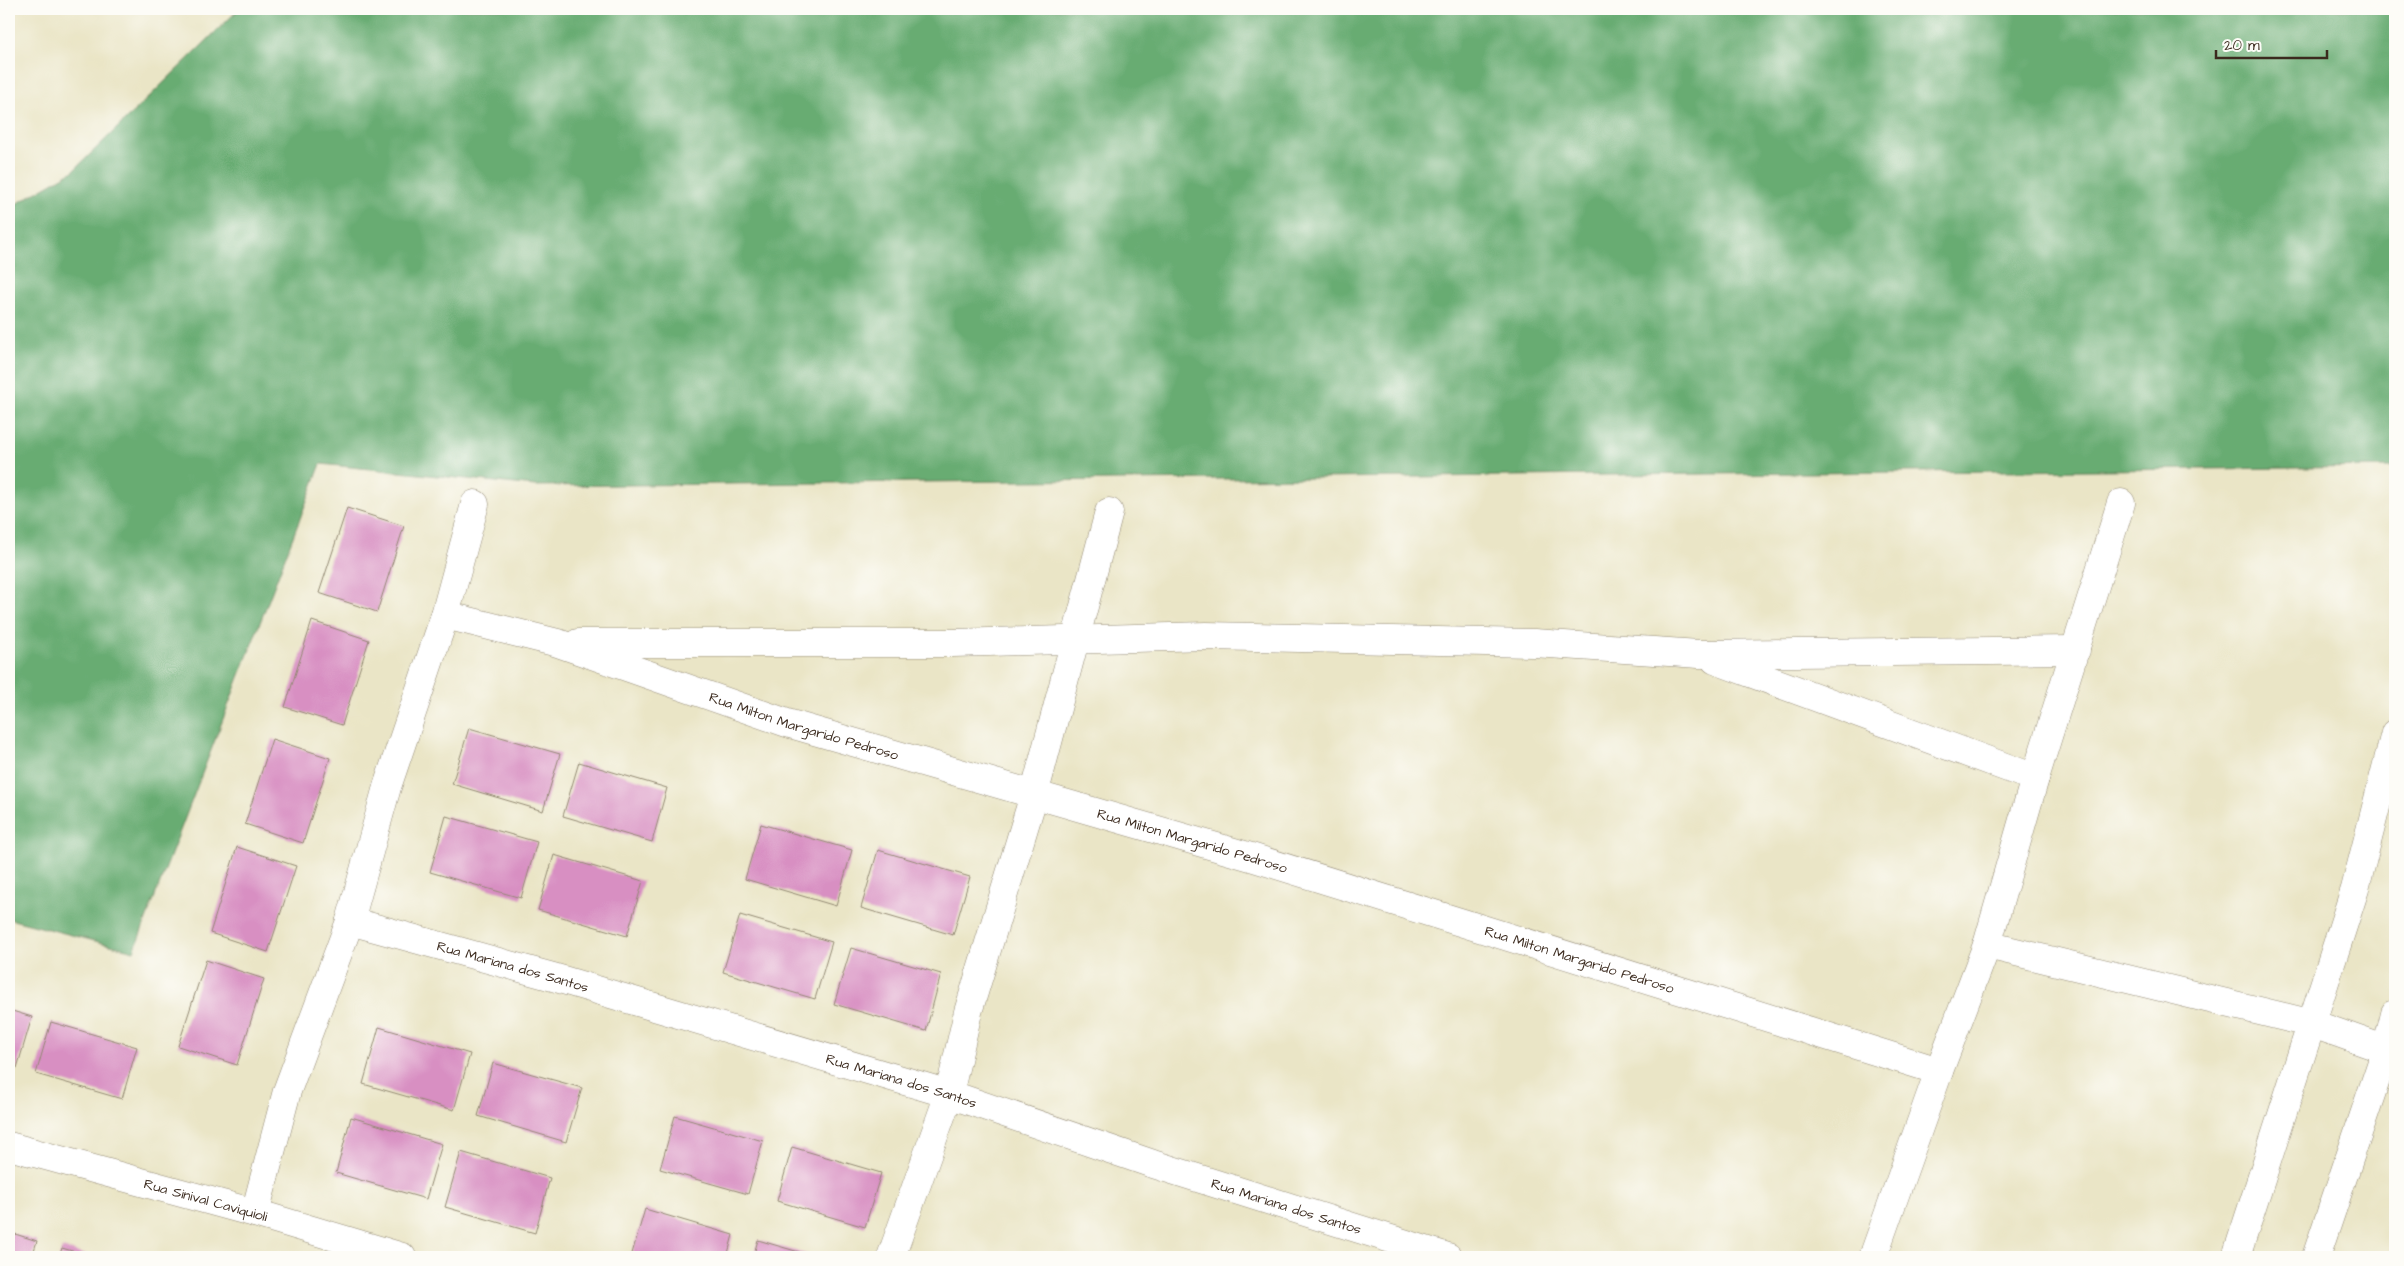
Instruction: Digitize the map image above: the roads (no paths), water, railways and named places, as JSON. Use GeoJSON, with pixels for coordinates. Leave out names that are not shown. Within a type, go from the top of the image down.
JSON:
{"type":"FeatureCollection","features":[{"type":"Feature","properties":{"kind":"street"},"geometry":{"type":"LineString","coordinates":[[1873,1257],[1939,1071],[1987,946],[2035,778],[2121,503]]}},
{"type":"Feature","properties":{"kind":"street"},"geometry":{"type":"LineString","coordinates":[[256,1213],[288,1091],[350,921],[387,787],[445,614],[475,504]]}},
{"type":"Feature","properties":{"kind":"street"},"geometry":{"type":"LineString","coordinates":[[891,1257],[949,1094],[968,1012],[1034,795],[1109,512]]}},
{"type":"Feature","properties":{"kind":"street","name":"Rua Milton Margarido Pedroso"},"geometry":{"type":"LineString","coordinates":[[445,614],[558,643],[787,723],[1251,857],[1939,1071]]}},
{"type":"Feature","properties":{"kind":"street"},"geometry":{"type":"LineString","coordinates":[[558,643],[953,643],[1206,636],[1534,643],[1699,654],[2076,650]]}},
{"type":"Feature","properties":{"kind":"street"},"geometry":{"type":"LineString","coordinates":[[1699,654],[2035,778]]}},
{"type":"Feature","properties":{"kind":"street"},"geometry":{"type":"LineString","coordinates":[[2236,1257],[2355,889],[2395,733]]}},
{"type":"Feature","properties":{"kind":"street","name":"Rua Mariana dos Santos"},"geometry":{"type":"LineString","coordinates":[[350,921],[553,977],[949,1094],[1153,1164],[1448,1257]]}},
{"type":"Feature","properties":{"kind":"street"},"geometry":{"type":"LineString","coordinates":[[1987,946],[2312,1024],[2391,1051]]}},
{"type":"Feature","properties":{"kind":"street"},"geometry":{"type":"LineString","coordinates":[[2316,1257],[2391,1051],[2395,1014]]}},
{"type":"Feature","properties":{"kind":"street","name":"Rua Sinival Caviquioli"},"geometry":{"type":"LineString","coordinates":[[9,1146],[256,1213],[402,1257]]}}]}
